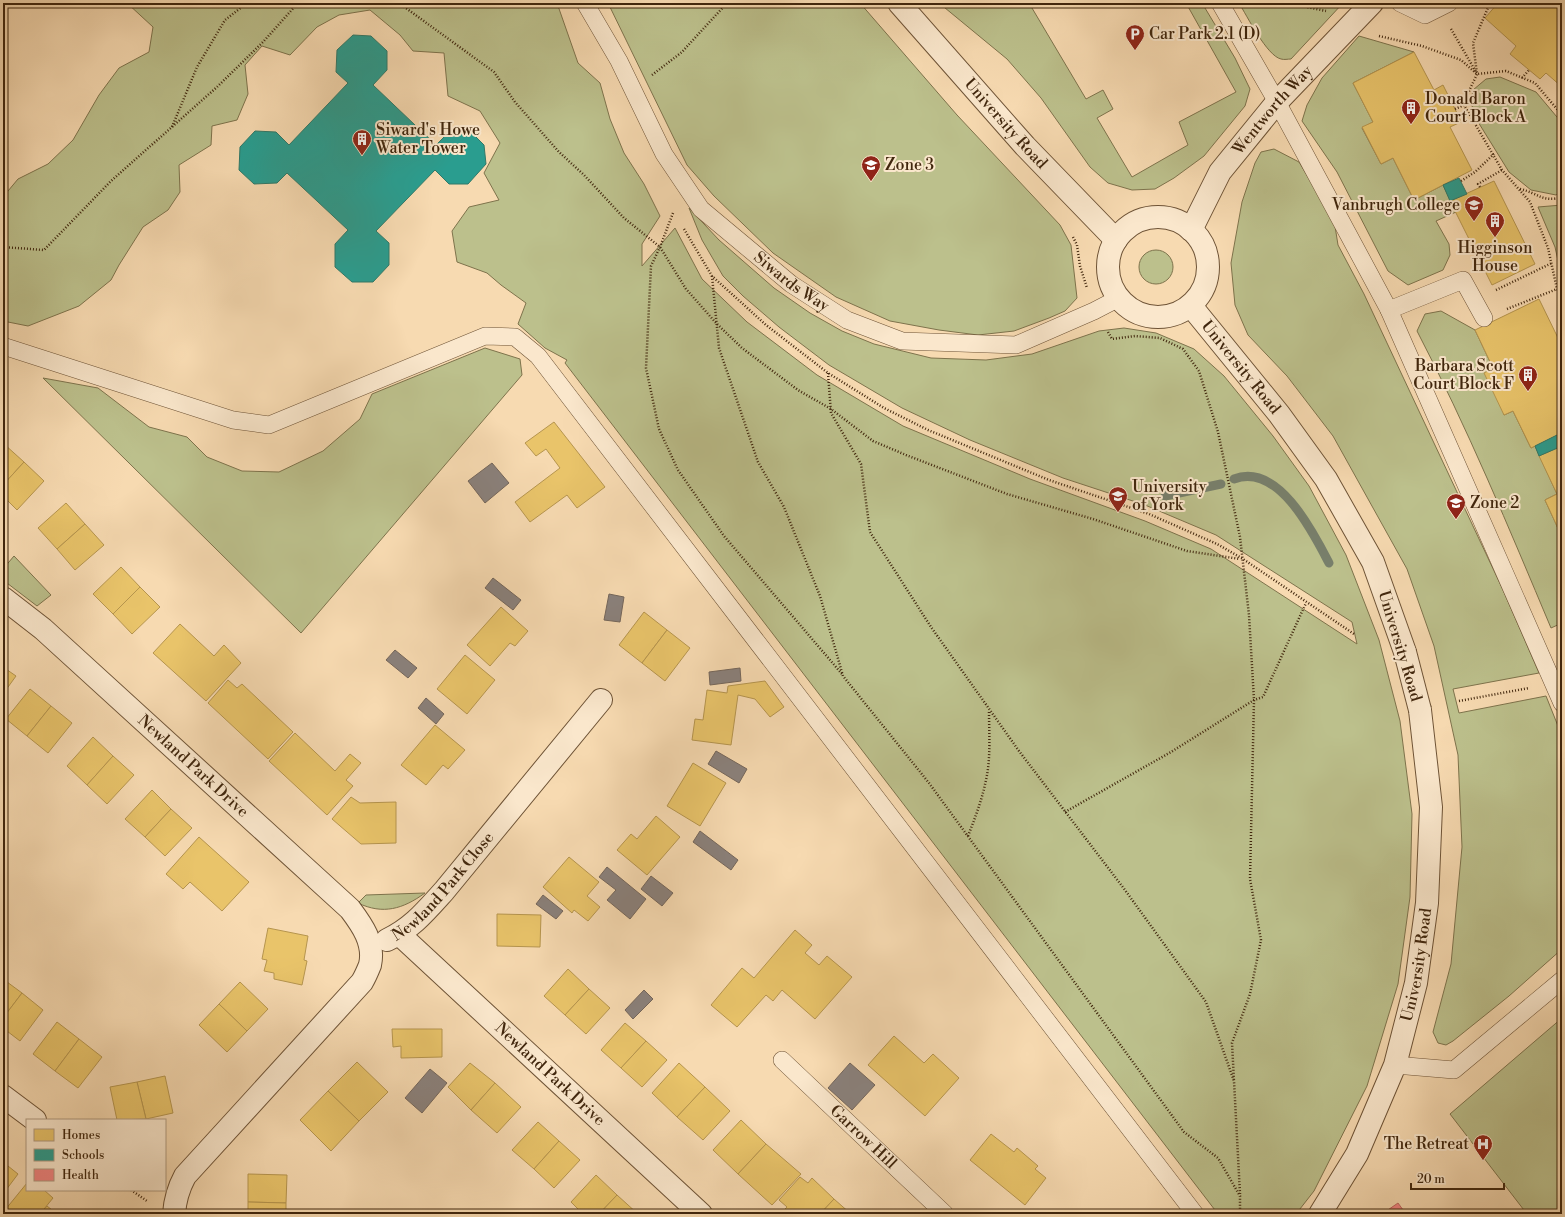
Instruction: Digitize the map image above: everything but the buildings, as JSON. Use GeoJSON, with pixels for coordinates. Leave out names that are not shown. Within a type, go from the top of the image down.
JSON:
{"type":"FeatureCollection","features":[{"type":"Feature","properties":{"kind":"street","name":"University Road"},"geometry":{"type":"LineString","coordinates":[[899,3],[1025,146],[1116,240]]}},
{"type":"Feature","properties":{"kind":"street","name":"Wentworth Way"},"geometry":{"type":"LineString","coordinates":[[1191,230],[1220,172],[1277,102],[1372,3]]}},
{"type":"Feature","properties":{"kind":"street","name":"University Road"},"geometry":{"type":"LineString","coordinates":[[1158,217],[1174,220],[1191,230],[1202,243],[1208,266],[1205,283],[1197,299],[1191,306],[1175,314],[1150,317],[1133,311],[1119,298],[1110,283],[1108,266],[1110,254],[1116,240],[1129,226],[1142,220],[1158,217]]}},
{"type":"Feature","properties":{"kind":"street","name":"University Road"},"geometry":{"type":"LineString","coordinates":[[1191,306],[1279,414],[1326,479],[1373,562],[1405,652],[1420,710],[1431,807],[1427,903],[1416,983],[1395,1066],[1357,1154],[1320,1214]]}},
{"type":"Feature","properties":{"kind":"street","name":"Newland Park Drive"},"geometry":{"type":"LineString","coordinates":[[3,598],[42,629],[350,909],[362,925],[370,946]]}},
{"type":"Feature","properties":{"kind":"street","name":"Newland Park Close"},"geometry":{"type":"LineString","coordinates":[[174,1214],[174,1202],[178,1189],[185,1176],[362,982],[370,964],[370,946],[399,934],[416,922],[444,891],[601,700]]}},
{"type":"Feature","properties":{"kind":"street","name":"Newland Park Drive"},"geometry":{"type":"LineString","coordinates":[[399,934],[701,1214]]}},
{"type":"Feature","properties":{"kind":"street"},"geometry":{"type":"LineString","coordinates":[[3,1096],[34,1119]]}},
{"type":"Feature","properties":{"kind":"lane","name":"Siwards Way"},"geometry":{"type":"LineString","coordinates":[[585,3],[618,61],[664,154],[701,209],[791,284],[847,320],[902,341],[1016,345],[1094,311],[1119,298]]}},
{"type":"Feature","properties":{"kind":"lane"},"geometry":{"type":"LineString","coordinates":[[1220,3],[1277,102],[1389,310],[1562,704]]}},
{"type":"Feature","properties":{"kind":"lane"},"geometry":{"type":"LineString","coordinates":[[1400,3],[1425,15],[1444,6]]}},
{"type":"Feature","properties":{"kind":"lane"},"geometry":{"type":"LineString","coordinates":[[1389,310],[1463,280],[1484,318]]}},
{"type":"Feature","properties":{"kind":"lane"},"geometry":{"type":"LineString","coordinates":[[3,346],[233,420],[269,425],[485,336],[515,337],[538,356],[1195,1214]]}},
{"type":"Feature","properties":{"kind":"lane"},"geometry":{"type":"LineString","coordinates":[[1395,1066],[1454,1070],[1562,980]]}},
{"type":"Feature","properties":{"kind":"lane","name":"Garrow Hill"},"geometry":{"type":"LineString","coordinates":[[782,1060],[945,1214]]}},
{"type":"Feature","properties":{"kind":"path"},"geometry":{"type":"LineString","coordinates":[[171,128],[201,60],[225,20],[247,3]]}},
{"type":"Feature","properties":{"kind":"path"},"geometry":{"type":"LineString","coordinates":[[3,253],[4,247],[44,250],[111,181],[222,82],[263,42],[298,3]]}},
{"type":"Feature","properties":{"kind":"path"},"geometry":{"type":"LineString","coordinates":[[399,3],[494,72],[515,102],[559,152],[584,175],[624,218],[660,247],[686,289],[716,323],[742,348],[798,390],[830,409],[873,441],[1007,494],[1106,524],[1187,551],[1243,559]]}},
{"type":"Feature","properties":{"kind":"path"},"geometry":{"type":"LineString","coordinates":[[633,90],[682,52],[727,3]]}},
{"type":"Feature","properties":{"kind":"path"},"geometry":{"type":"LineString","coordinates":[[1287,3],[1339,14],[1354,21],[1370,33],[1385,38],[1422,46],[1461,60],[1477,74],[1506,71],[1535,83],[1562,115]]}},
{"type":"Feature","properties":{"kind":"path"},"geometry":{"type":"LineString","coordinates":[[1490,3],[1473,44],[1477,74],[1470,86],[1464,105],[1502,170],[1530,202],[1548,248],[1557,288],[1562,302]]}},
{"type":"Feature","properties":{"kind":"path"},"geometry":{"type":"LineString","coordinates":[[1444,6],[1477,74]]}},
{"type":"Feature","properties":{"kind":"path"},"geometry":{"type":"LineString","coordinates":[[1522,78],[1529,70]]}},
{"type":"Feature","properties":{"kind":"path"},"geometry":{"type":"LineString","coordinates":[[1455,109],[1464,105]]}},
{"type":"Feature","properties":{"kind":"path"},"geometry":{"type":"LineString","coordinates":[[1461,181],[1475,172],[1494,154]]}},
{"type":"Feature","properties":{"kind":"path"},"geometry":{"type":"LineString","coordinates":[[1480,187],[1478,184],[1502,170]]}},
{"type":"Feature","properties":{"kind":"path"},"geometry":{"type":"LineString","coordinates":[[1520,189],[1530,191],[1546,199],[1562,197]]}},
{"type":"Feature","properties":{"kind":"path"},"geometry":{"type":"LineString","coordinates":[[674,212],[651,266],[646,368],[659,429],[678,470],[724,536],[843,676],[929,784],[1184,1132],[1218,1158],[1240,1196]]}},
{"type":"Feature","properties":{"kind":"path"},"geometry":{"type":"LineString","coordinates":[[1071,234],[1077,245],[1080,266],[1094,311],[1112,339],[1135,336],[1160,338],[1183,350],[1199,371],[1218,432],[1240,537],[1249,614],[1254,700],[1250,879],[1261,940],[1250,994],[1232,1043],[1240,1214]]}},
{"type":"Feature","properties":{"kind":"path"},"geometry":{"type":"LineString","coordinates":[[1475,301],[1552,263]]}},
{"type":"Feature","properties":{"kind":"path"},"geometry":{"type":"LineString","coordinates":[[843,676],[817,589],[784,507],[758,462],[719,348],[712,276],[766,325],[828,372],[884,408],[928,430],[1048,480],[1149,514],[1217,544],[1243,559],[1354,634]]}},
{"type":"Feature","properties":{"kind":"path"},"geometry":{"type":"LineString","coordinates":[[1484,318],[1557,288]]}},
{"type":"Feature","properties":{"kind":"path"},"geometry":{"type":"LineString","coordinates":[[828,372],[831,413],[861,464],[870,532],[931,627],[989,709],[1125,890],[1206,1002],[1234,1081]]}},
{"type":"Feature","properties":{"kind":"path"},"geometry":{"type":"LineString","coordinates":[[1065,812],[1171,752],[1254,700],[1263,697],[1306,603]]}},
{"type":"Feature","properties":{"kind":"path"},"geometry":{"type":"LineString","coordinates":[[1459,701],[1554,683]]}},
{"type":"Feature","properties":{"kind":"path"},"geometry":{"type":"LineString","coordinates":[[968,836],[978,810],[986,780],[989,748],[989,709]]}},
{"type":"Feature","properties":{"kind":"green space"},"geometry":{"type":"Polygon","coordinates":[[[127,3],[557,3],[578,63],[600,83],[610,119],[624,153],[644,184],[660,216],[642,244],[642,266],[675,228],[702,279],[747,322],[817,375],[903,426],[1030,479],[1145,521],[1211,549],[1357,644],[1352,622],[1216,535],[1145,505],[1063,478],[970,440],[902,408],[829,365],[779,327],[743,296],[723,276],[702,240],[689,208],[719,240],[774,288],[810,313],[842,331],[874,344],[931,358],[986,360],[1032,354],[1099,331],[1124,328],[1156,333],[1194,349],[1224,376],[1273,436],[1309,486],[1346,555],[1379,640],[1400,721],[1412,814],[1410,897],[1398,984],[1367,1086],[1314,1191],[1296,1214],[1218,1214],[565,363],[567,360],[545,348],[518,324],[526,303],[487,273],[457,262],[452,231],[469,207],[499,200],[484,173],[500,143],[480,111],[448,96],[444,53],[413,51],[400,35],[370,10],[339,15],[317,27],[290,55],[262,46],[245,65],[248,94],[237,120],[212,126],[211,145],[179,165],[180,192],[168,210],[143,227],[111,280],[79,306],[28,326],[3,321],[3,197],[18,179],[48,164],[73,140],[99,95],[119,68],[149,52],[153,27],[127,3]]]}},
{"type":"Feature","properties":{"kind":"green space","name":"Zone 3"},"geometry":{"type":"Polygon","coordinates":[[[608,3],[860,3],[957,115],[1060,225],[1071,245],[1077,298],[1065,311],[1049,318],[1014,331],[978,335],[890,321],[836,297],[773,253],[714,196],[687,165],[608,3]]]}},
{"type":"Feature","properties":{"kind":"green space"},"geometry":{"type":"Polygon","coordinates":[[[939,3],[1029,3],[1086,99],[1103,90],[1113,109],[1097,118],[1132,177],[1188,145],[1179,122],[1236,92],[1186,3],[1202,3],[1235,58],[1250,89],[1245,106],[1204,156],[1174,178],[1155,189],[1132,190],[1108,183],[1090,167],[1041,98],[1007,59],[939,3]]]}},
{"type":"Feature","properties":{"kind":"green space"},"geometry":{"type":"Polygon","coordinates":[[[1239,3],[1343,3],[1291,59],[1281,59],[1270,51],[1258,35],[1239,3]]]}},
{"type":"Feature","properties":{"kind":"green space"},"geometry":{"type":"Polygon","coordinates":[[[1359,36],[1414,52],[1353,83],[1373,122],[1362,128],[1381,164],[1393,158],[1414,200],[1443,185],[1456,212],[1436,221],[1449,244],[1450,255],[1443,270],[1408,285],[1388,271],[1337,172],[1302,121],[1307,105],[1322,78],[1359,36]]]}},
{"type":"Feature","properties":{"kind":"green space"},"geometry":{"type":"Polygon","coordinates":[[[1500,77],[1536,92],[1562,123],[1562,191],[1556,195],[1531,190],[1509,172],[1475,117],[1471,102],[1473,90],[1486,79],[1500,77]]]}},
{"type":"Feature","properties":{"kind":"green space"},"geometry":{"type":"Polygon","coordinates":[[[1274,149],[1299,162],[1334,220],[1338,245],[1364,294],[1503,590],[1539,673],[1453,689],[1459,713],[1546,696],[1562,736],[1562,949],[1509,996],[1446,1045],[1438,1043],[1433,1032],[1451,964],[1462,847],[1458,755],[1434,646],[1407,569],[1333,436],[1287,376],[1248,335],[1235,305],[1231,263],[1242,202],[1255,163],[1261,152],[1274,149]]]}},
{"type":"Feature","properties":{"kind":"green space"},"geometry":{"type":"Polygon","coordinates":[[[1562,205],[1562,279],[1555,247],[1538,207],[1562,205]]]}},
{"type":"Feature","properties":{"kind":"green space"},"geometry":{"type":"Polygon","coordinates":[[[1156,250],[1162,251],[1168,255],[1172,261],[1172,273],[1168,279],[1162,283],[1156,284],[1150,283],[1144,279],[1140,273],[1139,267],[1140,261],[1144,255],[1150,251],[1156,250]]]}},
{"type":"Feature","properties":{"kind":"green space"},"geometry":{"type":"Polygon","coordinates":[[[1441,311],[1475,330],[1493,368],[1504,415],[1513,411],[1531,448],[1535,446],[1557,494],[1545,500],[1562,537],[1562,623],[1551,628],[1470,441],[1417,331],[1425,314],[1441,311]]]}},
{"type":"Feature","properties":{"kind":"green space"},"geometry":{"type":"Polygon","coordinates":[[[485,348],[520,359],[522,375],[301,633],[43,378],[98,388],[149,427],[187,437],[207,457],[242,471],[279,472],[323,451],[360,419],[372,394],[485,348]]]}},
{"type":"Feature","properties":{"kind":"green space"},"geometry":{"type":"Polygon","coordinates":[[[14,556],[51,595],[37,606],[3,580],[3,569],[14,556]]]}},
{"type":"Feature","properties":{"kind":"green space"},"geometry":{"type":"Polygon","coordinates":[[[425,893],[409,903],[393,908],[376,909],[358,903],[366,895],[425,893]]]}},
{"type":"Feature","properties":{"kind":"green space"},"geometry":{"type":"Polygon","coordinates":[[[1562,1018],[1562,1214],[1527,1214],[1450,1114],[1562,1018]]]}},
{"type":"Feature","properties":{"kind":"waterway"},"geometry":{"type":"LineString","coordinates":[[1234,479],[1250,476],[1265,481],[1279,490],[1304,518],[1329,563]]}},
{"type":"Feature","properties":{"kind":"waterway"},"geometry":{"type":"LineString","coordinates":[[1165,496],[1221,484]]}},
{"type":"Feature","properties":{"kind":"place","name":"Car Park 2.1 (D)"},"geometry":{"type":"Point","coordinates":[1135,51]}},
{"type":"Feature","properties":{"kind":"place","name":"Donald Baron Court Block A"},"geometry":{"type":"Point","coordinates":[1411,125]}},
{"type":"Feature","properties":{"kind":"place","name":"Siward's Howe Water Tower"},"geometry":{"type":"Point","coordinates":[362,156]}},
{"type":"Feature","properties":{"kind":"place","name":"Zone 3"},"geometry":{"type":"Point","coordinates":[871,182]}},
{"type":"Feature","properties":{"kind":"place","name":"Vanbrugh College"},"geometry":{"type":"Point","coordinates":[1474,222]}},
{"type":"Feature","properties":{"kind":"place","name":"Higginson House"},"geometry":{"type":"Point","coordinates":[1495,238]}},
{"type":"Feature","properties":{"kind":"place","name":"Barbara Scott Court Block F"},"geometry":{"type":"Point","coordinates":[1528,392]}},
{"type":"Feature","properties":{"kind":"place","name":"University of York"},"geometry":{"type":"Point","coordinates":[1118,513]}},
{"type":"Feature","properties":{"kind":"place","name":"Zone 2"},"geometry":{"type":"Point","coordinates":[1456,520]}},
{"type":"Feature","properties":{"kind":"place","name":"The Retreat"},"geometry":{"type":"Point","coordinates":[1483,1161]}}]}
